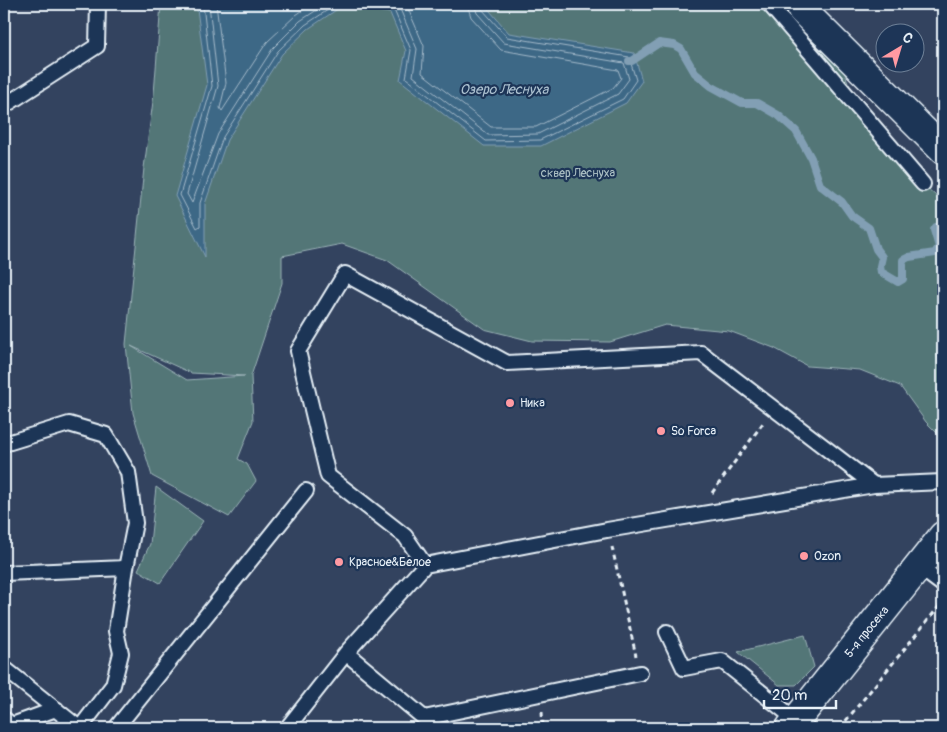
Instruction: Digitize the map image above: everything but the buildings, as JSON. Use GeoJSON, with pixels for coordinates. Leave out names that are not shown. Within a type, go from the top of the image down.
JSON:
{"type":"FeatureCollection","features":[{"type":"Feature","properties":{"kind":"street"},"geometry":{"type":"LineString","coordinates":[[802,4],[802,10],[943,150]]}},
{"type":"Feature","properties":{"kind":"street","name":"5-я просека"},"geometry":{"type":"LineString","coordinates":[[793,724],[943,536]]}},
{"type":"Feature","properties":{"kind":"lane"},"geometry":{"type":"LineString","coordinates":[[4,106],[97,46],[98,4]]}},
{"type":"Feature","properties":{"kind":"lane"},"geometry":{"type":"LineString","coordinates":[[769,4],[923,184]]}},
{"type":"Feature","properties":{"kind":"lane"},"geometry":{"type":"LineString","coordinates":[[425,565],[405,536],[328,476],[298,351],[345,274],[507,363],[701,353],[874,485]]}},
{"type":"Feature","properties":{"kind":"lane"},"geometry":{"type":"LineString","coordinates":[[4,444],[69,424],[106,435],[128,472],[134,523],[116,631],[121,652],[113,685],[80,728],[4,668]]}},
{"type":"Feature","properties":{"kind":"lane"},"geometry":{"type":"LineString","coordinates":[[287,728],[346,653],[425,565],[607,530],[874,485],[943,482]]}},
{"type":"Feature","properties":{"kind":"lane"},"geometry":{"type":"LineString","coordinates":[[116,728],[306,491]]}},
{"type":"Feature","properties":{"kind":"lane"},"geometry":{"type":"LineString","coordinates":[[919,567],[943,586]]}},
{"type":"Feature","properties":{"kind":"lane"},"geometry":{"type":"LineString","coordinates":[[4,573],[126,568]]}},
{"type":"Feature","properties":{"kind":"lane"},"geometry":{"type":"LineString","coordinates":[[667,632],[684,668],[722,661],[793,724]]}},
{"type":"Feature","properties":{"kind":"lane"},"geometry":{"type":"LineString","coordinates":[[346,653],[436,728]]}},
{"type":"Feature","properties":{"kind":"lane"},"geometry":{"type":"LineString","coordinates":[[424,718],[640,673]]}},
{"type":"Feature","properties":{"kind":"lane"},"geometry":{"type":"LineString","coordinates":[[4,718],[12,725],[56,710]]}},
{"type":"Feature","properties":{"kind":"path"},"geometry":{"type":"LineString","coordinates":[[696,515],[774,409]]}},
{"type":"Feature","properties":{"kind":"path"},"geometry":{"type":"LineString","coordinates":[[607,530],[640,673]]}},
{"type":"Feature","properties":{"kind":"path"},"geometry":{"type":"LineString","coordinates":[[840,728],[943,602]]}},
{"type":"Feature","properties":{"kind":"green space","name":"сквер Леснуха"},"geometry":{"type":"Polygon","coordinates":[[[161,4],[762,4],[789,22],[835,45],[858,111],[888,154],[943,202],[943,323],[937,356],[943,371],[943,439],[926,422],[900,386],[860,370],[807,366],[774,348],[729,331],[665,325],[610,342],[532,341],[484,329],[387,260],[342,244],[282,256],[282,283],[251,376],[253,421],[238,459],[247,464],[256,481],[229,517],[152,476],[133,413],[126,344],[144,168],[154,94],[161,4]],[[131,346],[187,380],[245,376],[191,373],[131,346]]]}},
{"type":"Feature","properties":{"kind":"green space"},"geometry":{"type":"Polygon","coordinates":[[[156,487],[203,521],[160,583],[138,570],[150,544],[156,487]]]}},
{"type":"Feature","properties":{"kind":"green space"},"geometry":{"type":"Polygon","coordinates":[[[805,635],[814,667],[796,685],[779,685],[738,652],[805,635]]]}},
{"type":"Feature","properties":{"kind":"water","name":"Озеро Леснуха"},"geometry":{"type":"Polygon","coordinates":[[[198,4],[484,4],[509,33],[634,53],[642,81],[626,103],[541,146],[484,146],[400,80],[406,51],[390,13],[342,6],[308,29],[282,54],[227,140],[205,204],[205,257],[175,196],[207,85],[197,9],[198,4]]]}},
{"type":"Feature","properties":{"kind":"waterway"},"geometry":{"type":"LineString","coordinates":[[629,61],[632,61],[659,43],[674,45],[681,49],[695,73],[711,86],[742,103],[757,103],[778,115],[796,131],[811,158],[820,185],[842,202],[852,216],[869,228],[876,249],[882,257],[881,272],[898,282],[903,279],[903,260],[909,257],[935,253],[939,247],[934,230],[936,227],[943,226]]}},
{"type":"Feature","properties":{"kind":"place","name":"Ника"},"geometry":{"type":"Point","coordinates":[510,403]}},
{"type":"Feature","properties":{"kind":"place","name":"So Forca"},"geometry":{"type":"Point","coordinates":[661,431]}},
{"type":"Feature","properties":{"kind":"place","name":"Ozon"},"geometry":{"type":"Point","coordinates":[804,556]}},
{"type":"Feature","properties":{"kind":"place","name":"Красное&Белое"},"geometry":{"type":"Point","coordinates":[339,562]}}]}
